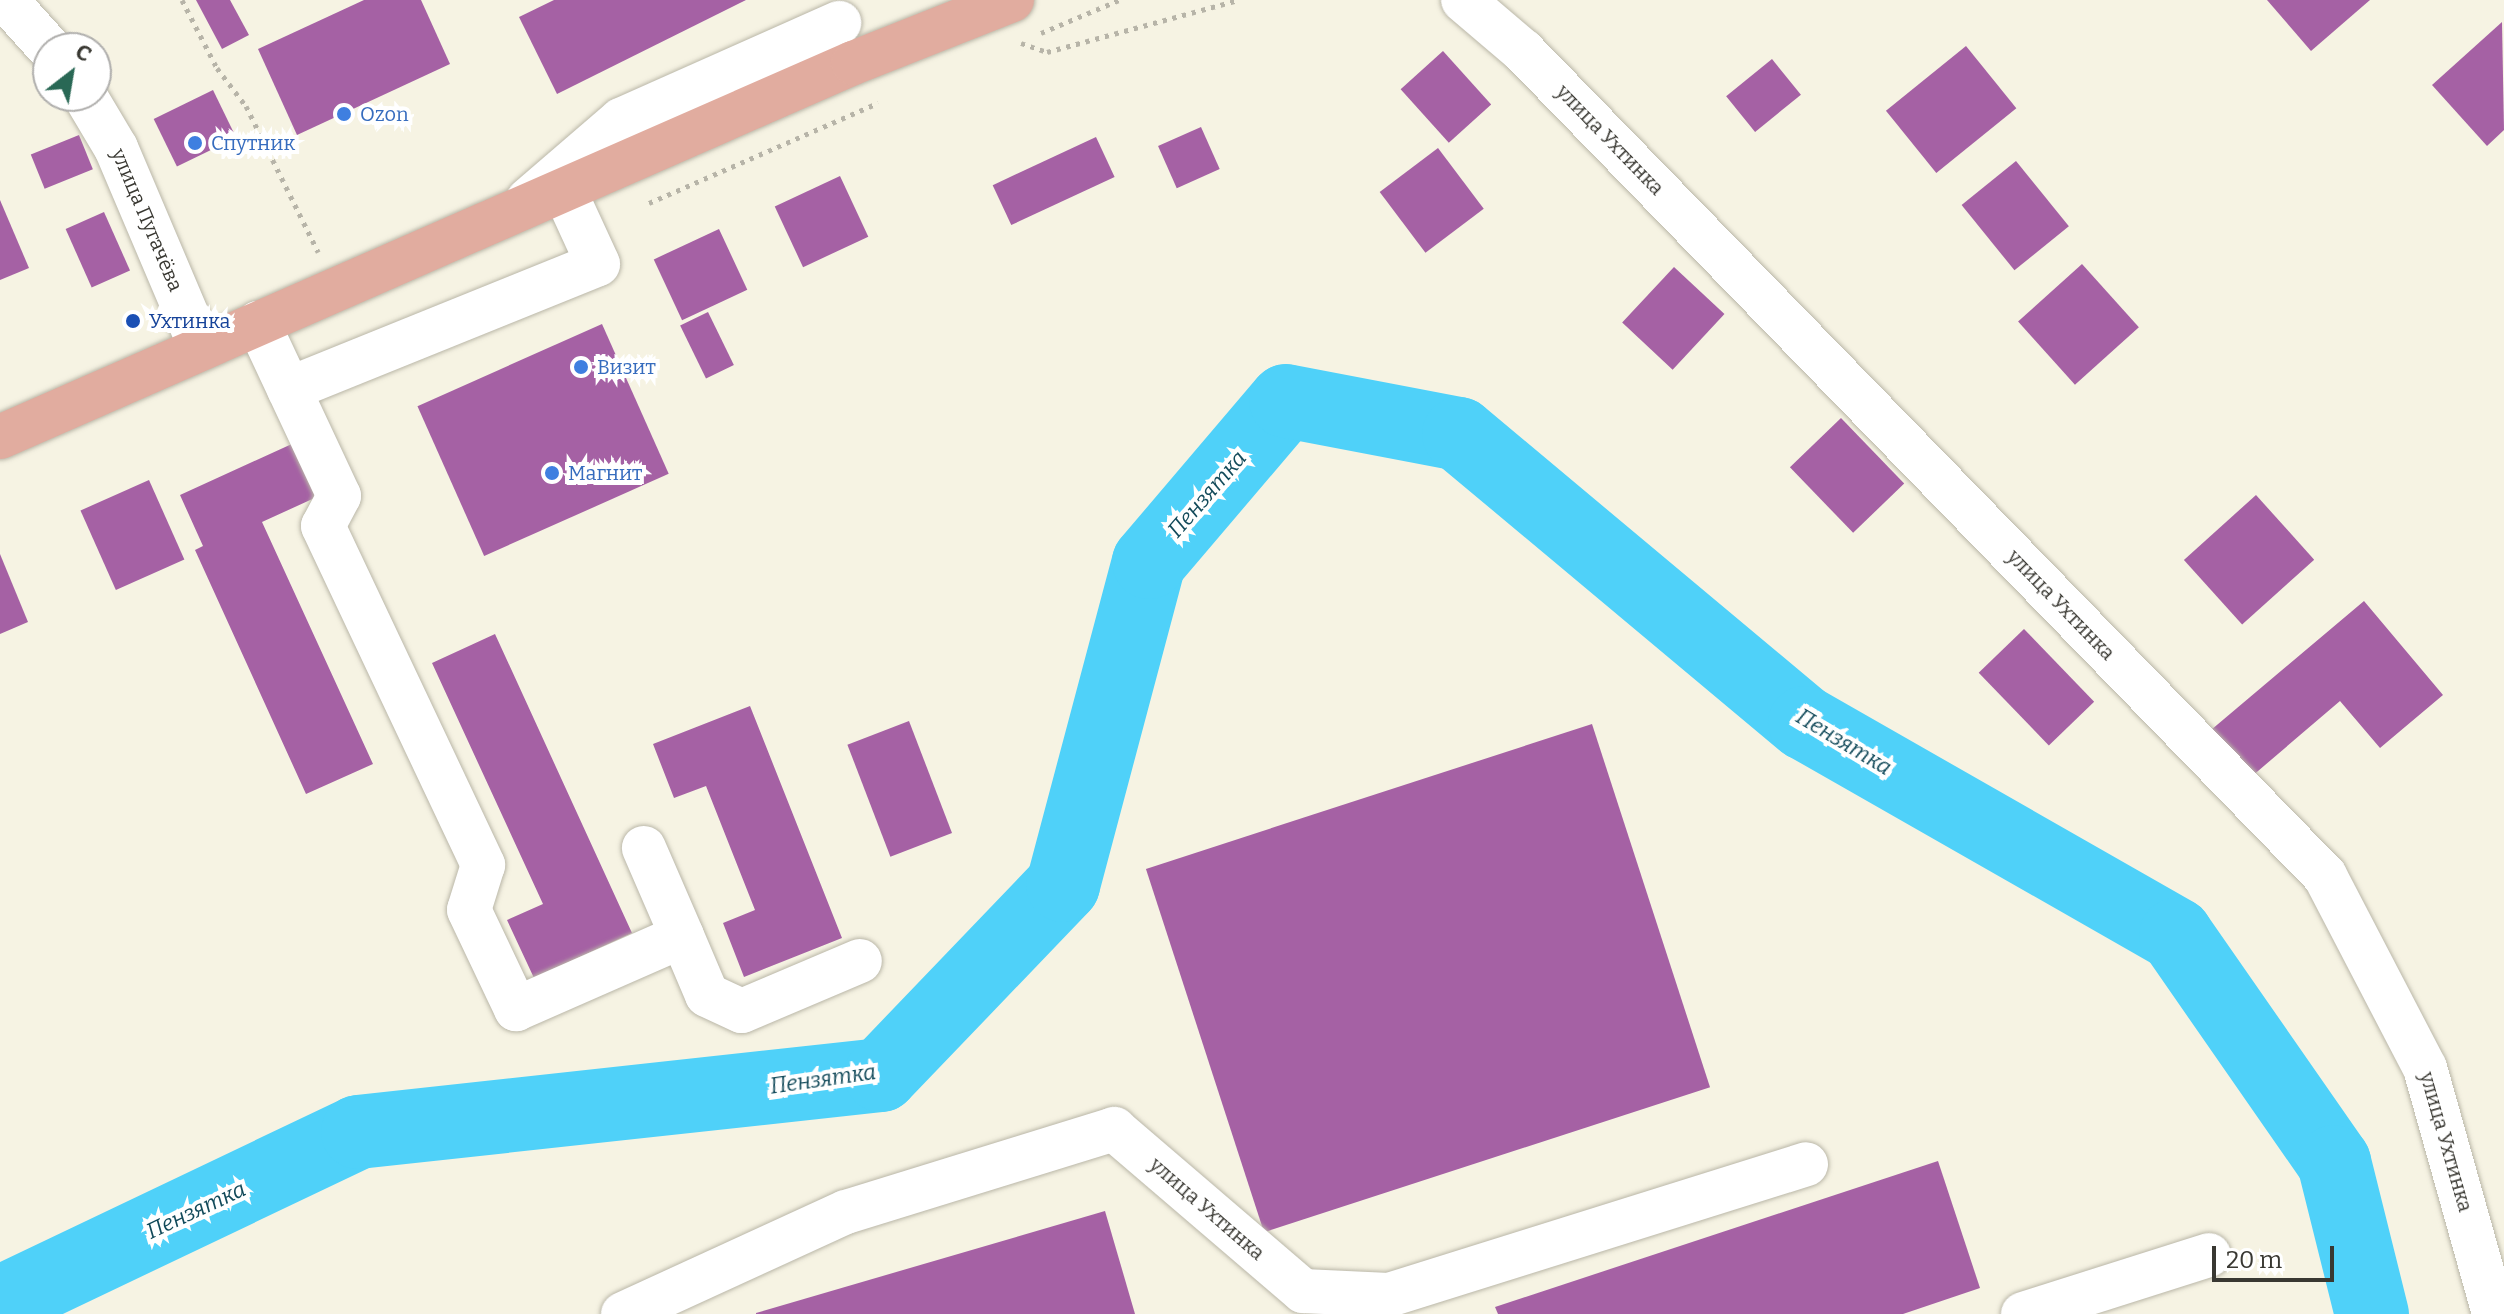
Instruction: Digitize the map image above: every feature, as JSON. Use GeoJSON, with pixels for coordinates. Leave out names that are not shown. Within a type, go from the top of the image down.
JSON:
{"type":"FeatureCollection","features":[{"type":"Feature","properties":{"kind":"main road"},"geometry":{"type":"LineString","coordinates":[[0,437],[853,63],[1012,0]]}},
{"type":"Feature","properties":{"kind":"street"},"geometry":{"type":"LineString","coordinates":[[6,0],[35,32]]}},
{"type":"Feature","properties":{"kind":"street","name":"улица Ухтинка"},"geometry":{"type":"LineString","coordinates":[[1463,0],[1523,51],[2325,876],[2425,1068],[2494,1314]]}},
{"type":"Feature","properties":{"kind":"street"},"geometry":{"type":"LineString","coordinates":[[514,212],[621,120],[838,11],[853,63]]}},
{"type":"Feature","properties":{"kind":"street","name":"улица Пугачёва"},"geometry":{"type":"LineString","coordinates":[[95,112],[116,148],[201,348]]}},
{"type":"Feature","properties":{"kind":"street"},"geometry":{"type":"LineString","coordinates":[[289,389],[598,264],[564,190]]}},
{"type":"Feature","properties":{"kind":"street"},"geometry":{"type":"LineString","coordinates":[[258,323],[339,496],[323,526],[483,865],[469,910],[516,1009],[682,936]]}},
{"type":"Feature","properties":{"kind":"street"},"geometry":{"type":"LineString","coordinates":[[644,848],[707,995],[742,1011],[860,961]]}},
{"type":"Feature","properties":{"kind":"street","name":"улица Ухтинка"},"geometry":{"type":"LineString","coordinates":[[623,1314],[846,1212],[1114,1129],[1303,1291],[1394,1305],[1806,1164]]}},
{"type":"Feature","properties":{"kind":"street"},"geometry":{"type":"LineString","coordinates":[[2023,1314],[2209,1255]]}},
{"type":"Feature","properties":{"kind":"path"},"geometry":{"type":"LineString","coordinates":[[182,0],[217,68],[246,106],[336,290]]}},
{"type":"Feature","properties":{"kind":"path"},"geometry":{"type":"LineString","coordinates":[[1018,43],[1047,52],[1216,11],[1239,0]]}},
{"type":"Feature","properties":{"kind":"building"},"geometry":{"type":"Polygon","coordinates":[[[196,0],[230,0],[249,35],[222,49],[196,0]]]}},
{"type":"Feature","properties":{"kind":"building"},"geometry":{"type":"Polygon","coordinates":[[[364,0],[421,0],[450,64],[297,135],[258,49],[364,0]]]}},
{"type":"Feature","properties":{"kind":"building"},"geometry":{"type":"Polygon","coordinates":[[[554,0],[746,0],[557,94],[519,17],[554,0]]]}},
{"type":"Feature","properties":{"kind":"building"},"geometry":{"type":"Polygon","coordinates":[[[2267,0],[2370,0],[2311,51],[2267,0]]]}},
{"type":"Feature","properties":{"kind":"building"},"geometry":{"type":"Polygon","coordinates":[[[2502,22],[2504,130],[2487,146],[2432,85],[2502,22]]]}},
{"type":"Feature","properties":{"kind":"building"},"geometry":{"type":"Polygon","coordinates":[[[1966,46],[2016,108],[1936,173],[1886,111],[1966,46]]]}},
{"type":"Feature","properties":{"kind":"building"},"geometry":{"type":"Polygon","coordinates":[[[1443,51],[1491,105],[1449,143],[1401,89],[1443,51]]]}},
{"type":"Feature","properties":{"kind":"building"},"geometry":{"type":"Polygon","coordinates":[[[1772,59],[1801,95],[1755,132],[1726,96],[1772,59]]]}},
{"type":"Feature","properties":{"kind":"building"},"geometry":{"type":"Polygon","coordinates":[[[213,90],[236,138],[177,167],[154,119],[213,90]]]}},
{"type":"Feature","properties":{"kind":"building"},"geometry":{"type":"Polygon","coordinates":[[[1201,127],[1220,169],[1177,188],[1158,146],[1201,127]]]}},
{"type":"Feature","properties":{"kind":"building"},"geometry":{"type":"Polygon","coordinates":[[[79,135],[93,169],[45,189],[31,154],[79,135]]]}},
{"type":"Feature","properties":{"kind":"building"},"geometry":{"type":"Polygon","coordinates":[[[1096,137],[1115,177],[1011,225],[993,185],[1096,137]]]}},
{"type":"Feature","properties":{"kind":"building"},"geometry":{"type":"Polygon","coordinates":[[[1438,148],[1484,209],[1425,253],[1380,192],[1438,148]]]}},
{"type":"Feature","properties":{"kind":"building"},"geometry":{"type":"Polygon","coordinates":[[[2016,161],[2069,226],[2014,270],[1962,205],[2016,161]]]}},
{"type":"Feature","properties":{"kind":"building"},"geometry":{"type":"Polygon","coordinates":[[[840,176],[868,237],[803,267],[775,206],[840,176]]]}},
{"type":"Feature","properties":{"kind":"building"},"geometry":{"type":"Polygon","coordinates":[[[0,200],[29,268],[0,280],[0,200]]]}},
{"type":"Feature","properties":{"kind":"building"},"geometry":{"type":"Polygon","coordinates":[[[104,212],[130,270],[92,288],[66,229],[104,212]]]}},
{"type":"Feature","properties":{"kind":"building"},"geometry":{"type":"Polygon","coordinates":[[[719,229],[747,290],[682,320],[654,259],[719,229]]]}},
{"type":"Feature","properties":{"kind":"building"},"geometry":{"type":"Polygon","coordinates":[[[2082,264],[2139,327],[2075,385],[2018,322],[2082,264]]]}},
{"type":"Feature","properties":{"kind":"building"},"geometry":{"type":"Polygon","coordinates":[[[1674,267],[1724,314],[1673,370],[1622,323],[1674,267]]]}},
{"type":"Feature","properties":{"kind":"building"},"geometry":{"type":"Polygon","coordinates":[[[708,312],[734,365],[706,379],[680,326],[708,312]]]}},
{"type":"Feature","properties":{"kind":"building"},"geometry":{"type":"Polygon","coordinates":[[[602,324],[669,474],[484,556],[417,406],[602,324]]]}},
{"type":"Feature","properties":{"kind":"building"},"geometry":{"type":"Polygon","coordinates":[[[1841,418],[1904,483],[1853,533],[1790,467],[1841,418]]]}},
{"type":"Feature","properties":{"kind":"building"},"geometry":{"type":"Polygon","coordinates":[[[294,443],[319,496],[262,522],[373,764],[306,794],[195,550],[203,546],[180,495],[294,443]]]}},
{"type":"Feature","properties":{"kind":"building"},"geometry":{"type":"Polygon","coordinates":[[[149,480],[184,559],[116,590],[80,511],[149,480]]]}},
{"type":"Feature","properties":{"kind":"building"},"geometry":{"type":"Polygon","coordinates":[[[2256,495],[2314,560],[2242,625],[2184,560],[2256,495]]]}},
{"type":"Feature","properties":{"kind":"building"},"geometry":{"type":"Polygon","coordinates":[[[0,554],[28,622],[0,634],[0,554]]]}},
{"type":"Feature","properties":{"kind":"building"},"geometry":{"type":"Polygon","coordinates":[[[2364,601],[2443,695],[2380,748],[2340,701],[2251,777],[2211,730],[2364,601]]]}},
{"type":"Feature","properties":{"kind":"building"},"geometry":{"type":"Polygon","coordinates":[[[2024,629],[2094,702],[2049,745],[1979,673],[2024,629]]]}},
{"type":"Feature","properties":{"kind":"building"},"geometry":{"type":"Polygon","coordinates":[[[495,634],[632,933],[534,978],[507,920],[543,904],[432,663],[495,634]]]}},
{"type":"Feature","properties":{"kind":"building"},"geometry":{"type":"Polygon","coordinates":[[[750,706],[842,938],[744,977],[723,923],[755,910],[706,786],[674,798],[653,744],[750,706]]]}},
{"type":"Feature","properties":{"kind":"building"},"geometry":{"type":"Polygon","coordinates":[[[909,721],[952,833],[890,857],[847,745],[909,721]]]}},
{"type":"Feature","properties":{"kind":"building"},"geometry":{"type":"Polygon","coordinates":[[[1592,724],[1710,1087],[1264,1232],[1146,869],[1592,724]]]}},
{"type":"Feature","properties":{"kind":"building"},"geometry":{"type":"Polygon","coordinates":[[[1938,1161],[1980,1288],[1903,1314],[1498,1314],[1495,1307],[1938,1161]]]}},
{"type":"Feature","properties":{"kind":"building"},"geometry":{"type":"Polygon","coordinates":[[[1105,1211],[1135,1314],[756,1314],[756,1313],[1105,1211]]]}},
{"type":"Feature","properties":{"kind":"waterway","name":"Пензятка"},"geometry":{"type":"LineString","coordinates":[[0,1303],[358,1132],[881,1075],[1063,885],[1149,562],[1286,401],[1459,434],[1805,723],[2176,935],[2334,1162],[2372,1314]]}},
{"type":"Feature","properties":{"kind":"place","name":"Ozon"},"geometry":{"type":"Point","coordinates":[344,114]}},
{"type":"Feature","properties":{"kind":"place","name":"Спутник"},"geometry":{"type":"Point","coordinates":[195,143]}},
{"type":"Feature","properties":{"kind":"place","name":"Ухтинка"},"geometry":{"type":"Point","coordinates":[133,321]}},
{"type":"Feature","properties":{"kind":"place","name":"Визит"},"geometry":{"type":"Point","coordinates":[581,367]}},
{"type":"Feature","properties":{"kind":"place","name":"Магнит"},"geometry":{"type":"Point","coordinates":[552,473]}}]}
